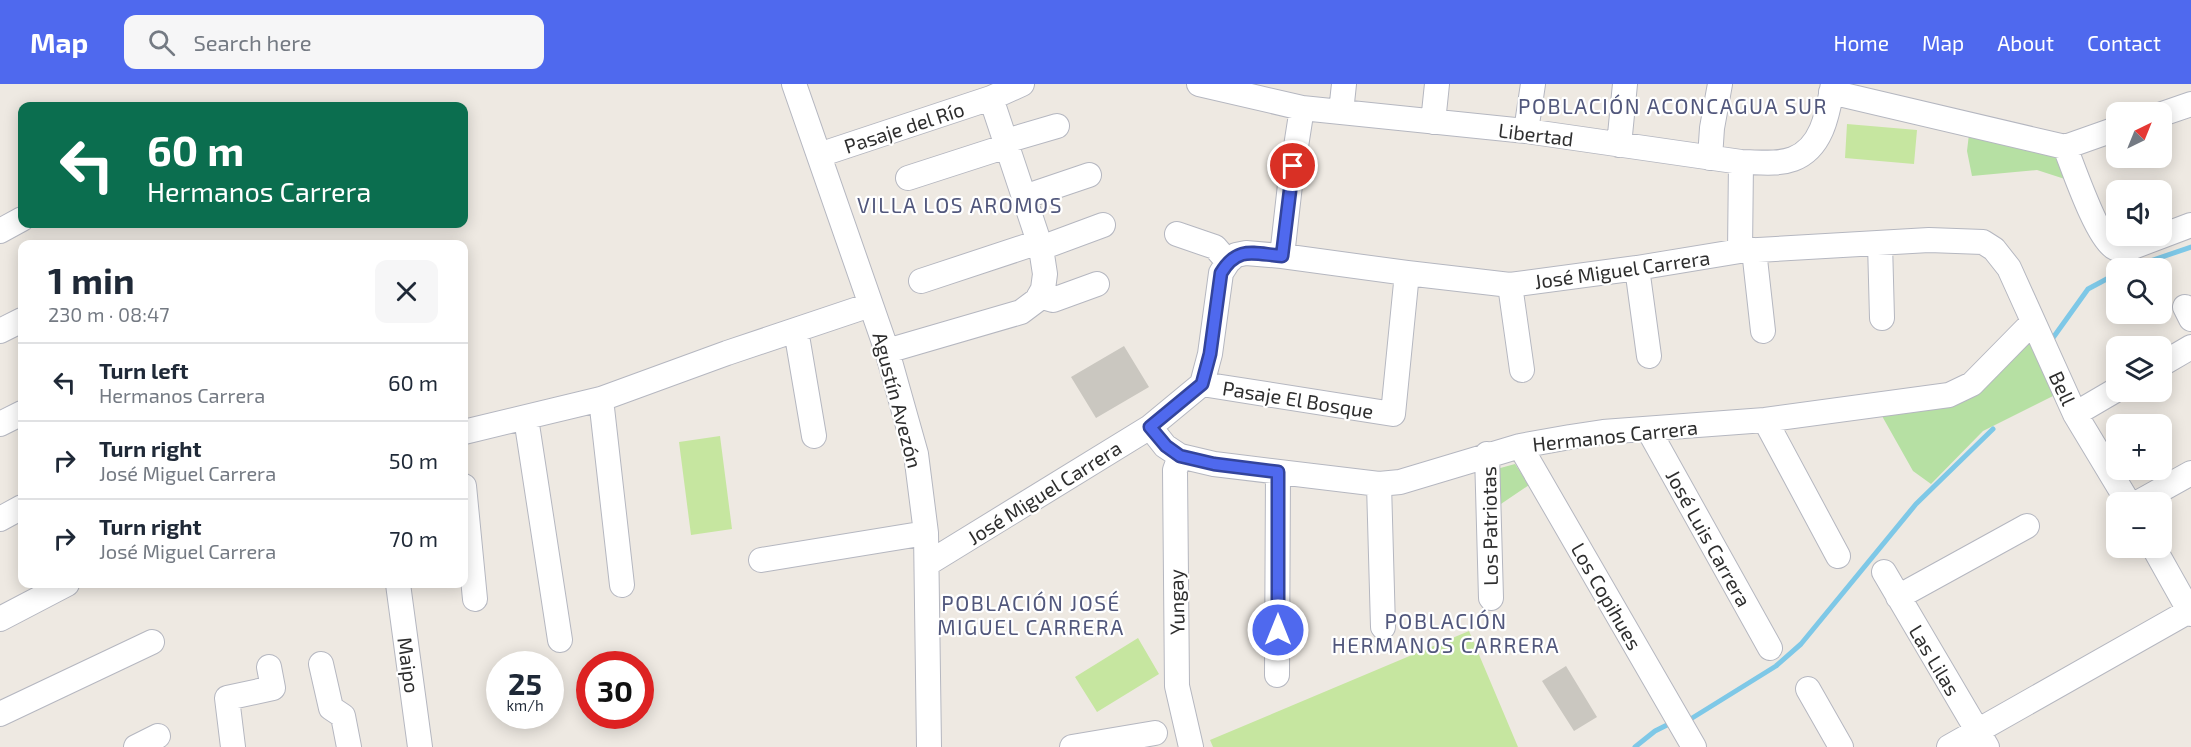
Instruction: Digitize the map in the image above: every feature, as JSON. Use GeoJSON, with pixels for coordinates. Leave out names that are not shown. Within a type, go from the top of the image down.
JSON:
{"type":"FeatureCollection","features":[{"type":"Feature","properties":{"kind":"street","name":"Agustín Avezón"},"geometry":{"type":"LineString","coordinates":[[794,84],[887,351],[916,454],[926,533],[929,747]]}},
{"type":"Feature","properties":{"kind":"street","name":"Pasaje del Río"},"geometry":{"type":"LineString","coordinates":[[819,155],[991,98],[1022,84]]}},
{"type":"Feature","properties":{"kind":"street","name":"Libertad"},"geometry":{"type":"LineString","coordinates":[[1199,84],[1250,90],[1302,108],[1526,131],[1741,162],[1777,162],[1794,159],[1808,150],[1820,136],[1832,88],[2065,147]]}},
{"type":"Feature","properties":{"kind":"street"},"geometry":{"type":"LineString","coordinates":[[1341,112],[1344,84]]}},
{"type":"Feature","properties":{"kind":"street"},"geometry":{"type":"LineString","coordinates":[[1433,122],[1437,84]]}},
{"type":"Feature","properties":{"kind":"street"},"geometry":{"type":"LineString","coordinates":[[1526,131],[1533,84]]}},
{"type":"Feature","properties":{"kind":"street"},"geometry":{"type":"LineString","coordinates":[[1619,145],[1625,84]]}},
{"type":"Feature","properties":{"kind":"street"},"geometry":{"type":"LineString","coordinates":[[1710,158],[1712,128],[1720,84]]}},
{"type":"Feature","properties":{"kind":"street"},"geometry":{"type":"LineString","coordinates":[[887,351],[1021,312],[1039,296],[1045,274],[1040,245],[991,98]]}},
{"type":"Feature","properties":{"kind":"street"},"geometry":{"type":"LineString","coordinates":[[2172,111],[2191,104]]}},
{"type":"Feature","properties":{"kind":"street"},"geometry":{"type":"LineString","coordinates":[[1282,256],[1302,108]]}},
{"type":"Feature","properties":{"kind":"street"},"geometry":{"type":"LineString","coordinates":[[908,178],[1057,126]]}},
{"type":"Feature","properties":{"kind":"street"},"geometry":{"type":"LineString","coordinates":[[2106,133],[2065,147],[2097,226],[2105,240],[2114,248],[2124,250],[2191,225]]}},
{"type":"Feature","properties":{"kind":"street"},"geometry":{"type":"LineString","coordinates":[[1741,162],[1747,251],[1763,331]]}},
{"type":"Feature","properties":{"kind":"street"},"geometry":{"type":"LineString","coordinates":[[1024,197],[1089,175]]}},
{"type":"Feature","properties":{"kind":"street"},"geometry":{"type":"LineString","coordinates":[[0,231],[18,221]]}},
{"type":"Feature","properties":{"kind":"street"},"geometry":{"type":"LineString","coordinates":[[921,281],[1103,225]]}},
{"type":"Feature","properties":{"kind":"street"},"geometry":{"type":"LineString","coordinates":[[1177,234],[1215,247],[1228,262],[1221,273],[1210,354],[1202,384]]}},
{"type":"Feature","properties":{"kind":"street","name":"José Miguel Carrera"},"geometry":{"type":"LineString","coordinates":[[1228,262],[1236,255],[1246,253],[1510,285],[1747,251],[1929,240],[1983,242],[1994,249],[2009,268]]}},
{"type":"Feature","properties":{"kind":"street"},"geometry":{"type":"LineString","coordinates":[[1880,243],[1882,318]]}},
{"type":"Feature","properties":{"kind":"street"},"geometry":{"type":"LineString","coordinates":[[1637,268],[1649,356]]}},
{"type":"Feature","properties":{"kind":"street","name":"Bell"},"geometry":{"type":"LineString","coordinates":[[2009,268],[2075,414],[2122,492]]}},
{"type":"Feature","properties":{"kind":"street","name":"Pasaje El Bosque"},"geometry":{"type":"LineString","coordinates":[[1202,384],[1393,414],[1407,273]]}},
{"type":"Feature","properties":{"kind":"street"},"geometry":{"type":"LineString","coordinates":[[1039,296],[1053,300],[1097,284]]}},
{"type":"Feature","properties":{"kind":"street"},"geometry":{"type":"LineString","coordinates":[[1510,285],[1522,370]]}},
{"type":"Feature","properties":{"kind":"street","name":"Agustín Avezón"},"geometry":{"type":"LineString","coordinates":[[468,431],[601,399],[870,306]]}},
{"type":"Feature","properties":{"kind":"street"},"geometry":{"type":"LineString","coordinates":[[0,331],[18,322]]}},
{"type":"Feature","properties":{"kind":"street","name":"Hermanos Carrera"},"geometry":{"type":"LineString","coordinates":[[1150,427],[1166,446],[1180,456],[1214,464],[1379,484],[1400,482],[1458,466],[1487,454],[1603,432],[1765,420],[1949,395],[1972,384],[2033,322]]}},
{"type":"Feature","properties":{"kind":"street"},"geometry":{"type":"LineString","coordinates":[[796,330],[814,436]]}},
{"type":"Feature","properties":{"kind":"street"},"geometry":{"type":"LineString","coordinates":[[2172,358],[2191,347]]}},
{"type":"Feature","properties":{"kind":"street","name":"José Miguel Carrera"},"geometry":{"type":"LineString","coordinates":[[927,564],[1150,427],[1202,384]]}},
{"type":"Feature","properties":{"kind":"street"},"geometry":{"type":"LineString","coordinates":[[2075,414],[2106,396]]}},
{"type":"Feature","properties":{"kind":"street"},"geometry":{"type":"LineString","coordinates":[[601,399],[622,585]]}},
{"type":"Feature","properties":{"kind":"street"},"geometry":{"type":"LineString","coordinates":[[0,424],[18,415]]}},
{"type":"Feature","properties":{"kind":"street"},"geometry":{"type":"LineString","coordinates":[[526,418],[560,640]]}},
{"type":"Feature","properties":{"kind":"street"},"geometry":{"type":"LineString","coordinates":[[1765,420],[1838,556]]}},
{"type":"Feature","properties":{"kind":"street","name":"José Luis Carrera"},"geometry":{"type":"LineString","coordinates":[[1648,429],[1770,648]]}},
{"type":"Feature","properties":{"kind":"street","name":"Los Copihues"},"geometry":{"type":"LineString","coordinates":[[1520,446],[1694,747]]}},
{"type":"Feature","properties":{"kind":"street","name":"Los Patriotas"},"geometry":{"type":"LineString","coordinates":[[1487,454],[1491,598]]}},
{"type":"Feature","properties":{"kind":"street","name":"Yungay"},"geometry":{"type":"LineString","coordinates":[[1180,456],[1175,470],[1177,686],[1191,747]]}},
{"type":"Feature","properties":{"kind":"street"},"geometry":{"type":"LineString","coordinates":[[1277,675],[1278,472]]}},
{"type":"Feature","properties":{"kind":"street"},"geometry":{"type":"LineString","coordinates":[[2157,492],[2191,473]]}},
{"type":"Feature","properties":{"kind":"street"},"geometry":{"type":"LineString","coordinates":[[1379,484],[1383,627]]}},
{"type":"Feature","properties":{"kind":"street"},"geometry":{"type":"LineString","coordinates":[[0,519],[18,509]]}},
{"type":"Feature","properties":{"kind":"street"},"geometry":{"type":"LineString","coordinates":[[1898,597],[2027,526]]}},
{"type":"Feature","properties":{"kind":"street"},"geometry":{"type":"LineString","coordinates":[[468,527],[475,599]]}},
{"type":"Feature","properties":{"kind":"street"},"geometry":{"type":"LineString","coordinates":[[761,560],[926,533]]}},
{"type":"Feature","properties":{"kind":"street"},"geometry":{"type":"LineString","coordinates":[[1949,747],[1982,739],[2190,611],[2160,558]]}},
{"type":"Feature","properties":{"kind":"street","name":"Las Lilas"},"geometry":{"type":"LineString","coordinates":[[1884,572],[1982,739]]}},
{"type":"Feature","properties":{"kind":"street"},"geometry":{"type":"LineString","coordinates":[[0,619],[59,588]]}},
{"type":"Feature","properties":{"kind":"street","name":"Maipo"},"geometry":{"type":"LineString","coordinates":[[399,588],[420,747]]}},
{"type":"Feature","properties":{"kind":"street"},"geometry":{"type":"LineString","coordinates":[[0,714],[152,642]]}},
{"type":"Feature","properties":{"kind":"street"},"geometry":{"type":"LineString","coordinates":[[321,664],[331,708],[343,716],[349,747]]}},
{"type":"Feature","properties":{"kind":"street"},"geometry":{"type":"LineString","coordinates":[[233,747],[227,698],[273,688],[269,667]]}},
{"type":"Feature","properties":{"kind":"street"},"geometry":{"type":"LineString","coordinates":[[1808,689],[1841,747]]}},
{"type":"Feature","properties":{"kind":"street"},"geometry":{"type":"LineString","coordinates":[[1072,747],[1155,733]]}},
{"type":"Feature","properties":{"kind":"street"},"geometry":{"type":"LineString","coordinates":[[136,747],[158,736]]}},
{"type":"Feature","properties":{"kind":"green space"},"geometry":{"type":"Polygon","coordinates":[[[1847,124],[1917,130],[1914,164],[1845,158],[1847,124]]]}},
{"type":"Feature","properties":{"kind":"green space"},"geometry":{"type":"Polygon","coordinates":[[[1969,134],[2060,154],[2071,181],[2037,170],[1972,176],[1967,151],[1969,134]]]}},
{"type":"Feature","properties":{"kind":"green space"},"geometry":{"type":"Polygon","coordinates":[[[2029,339],[2053,396],[1983,431],[1931,484],[1913,471],[1882,416],[1981,391],[2029,339]]]}},
{"type":"Feature","properties":{"kind":"green space"},"geometry":{"type":"Polygon","coordinates":[[[720,436],[732,529],[691,535],[679,442],[720,436]]]}},
{"type":"Feature","properties":{"kind":"green space"},"geometry":{"type":"Polygon","coordinates":[[[1515,464],[1529,485],[1495,508],[1493,470],[1515,464]]]}},
{"type":"Feature","properties":{"kind":"green space"},"geometry":{"type":"Polygon","coordinates":[[[1469,631],[1518,747],[1213,747],[1210,740],[1469,631]]]}},
{"type":"Feature","properties":{"kind":"green space"},"geometry":{"type":"Polygon","coordinates":[[[1138,638],[1159,674],[1097,712],[1075,677],[1138,638]]]}},
{"type":"Feature","properties":{"kind":"building"},"geometry":{"type":"Polygon","coordinates":[[[1124,346],[1149,387],[1096,418],[1071,377],[1124,346]]]}},
{"type":"Feature","properties":{"kind":"building"},"geometry":{"type":"Polygon","coordinates":[[[1566,666],[1597,717],[1574,731],[1542,681],[1566,666]]]}},
{"type":"Feature","properties":{"kind":"waterway"},"geometry":{"type":"LineString","coordinates":[[2159,258],[2191,247]]}},
{"type":"Feature","properties":{"kind":"waterway"},"geometry":{"type":"LineString","coordinates":[[2050,342],[2088,289],[2106,279]]}},
{"type":"Feature","properties":{"kind":"waterway"},"geometry":{"type":"LineString","coordinates":[[1689,720],[1776,666],[1801,644],[1916,504],[1993,429]]}},
{"type":"Feature","properties":{"kind":"waterway"},"geometry":{"type":"LineString","coordinates":[[1635,747],[1655,731],[1667,725]]}},
{"type":"Feature","properties":{"kind":"district","name":"POBLACIÓN ACONCAGUA SUR"},"geometry":{"type":"Point","coordinates":[1673,105]}},
{"type":"Feature","properties":{"kind":"district","name":"VILLA LOS AROMOS"},"geometry":{"type":"Point","coordinates":[960,204]}},
{"type":"Feature","properties":{"kind":"district","name":"POBLACIÓN JOSÉ MIGUEL CARRERA"},"geometry":{"type":"Point","coordinates":[1031,614]}},
{"type":"Feature","properties":{"kind":"district","name":"POBLACIÓN HERMANOS CARRERA"},"geometry":{"type":"Point","coordinates":[1446,632]}},
{"type":"Feature","properties":{"kind":"route"},"geometry":{"type":"LineString","coordinates":[[1278,630],[1278,472],[1214,464],[1180,456],[1166,446],[1150,427],[1202,384],[1210,354],[1221,273],[1228,262],[1236,255],[1246,253],[1282,256],[1293,166]]}}]}
